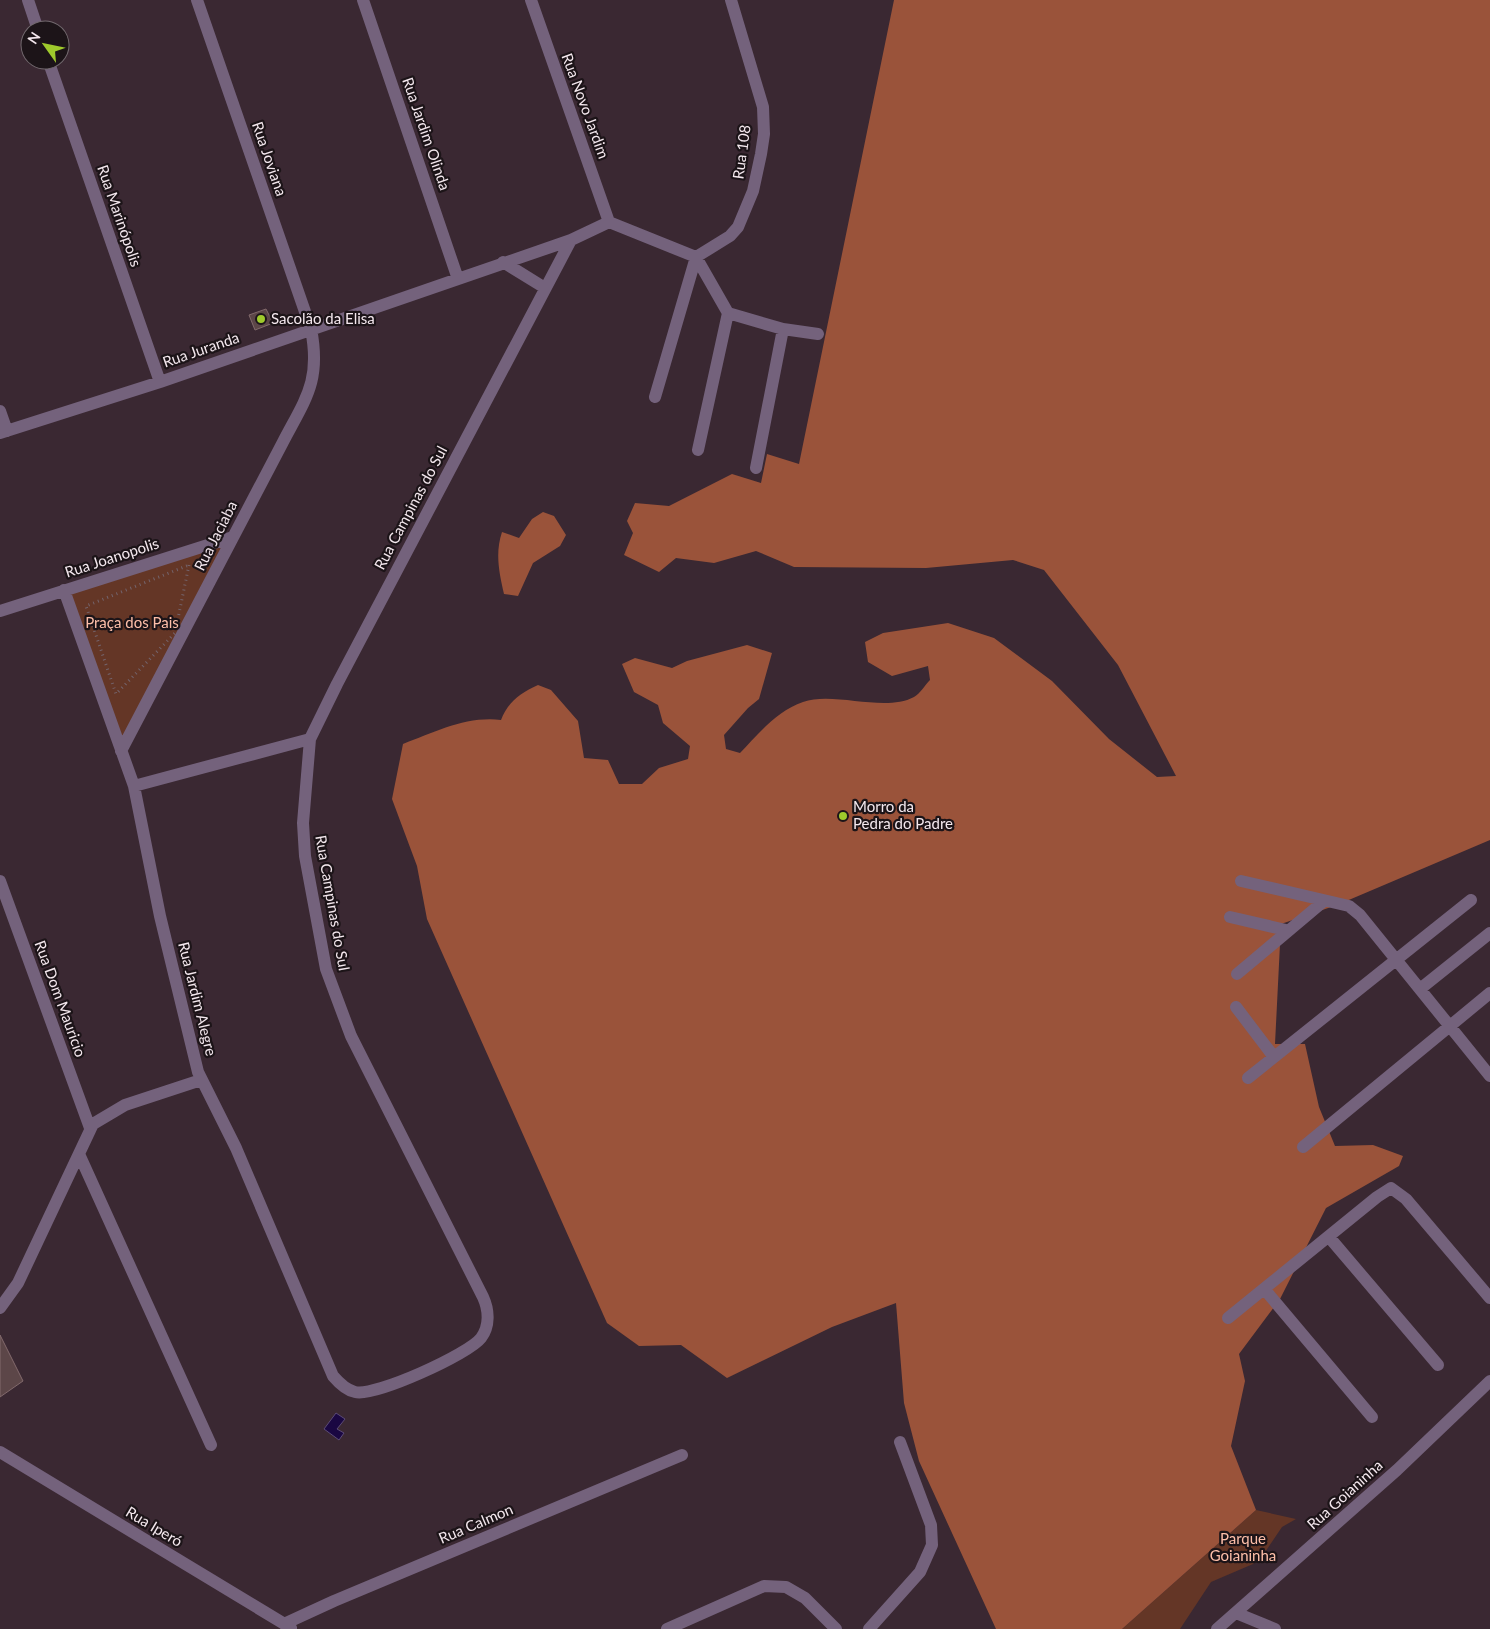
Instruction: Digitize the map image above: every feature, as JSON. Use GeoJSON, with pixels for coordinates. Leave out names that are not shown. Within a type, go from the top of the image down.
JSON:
{"type":"FeatureCollection","features":[{"type":"Feature","properties":{"kind":"street"},"geometry":{"type":"LineString","coordinates":[[28,0],[35,20]]}},
{"type":"Feature","properties":{"kind":"street","name":"Rua Joviana"},"geometry":{"type":"LineString","coordinates":[[196,0],[312,329]]}},
{"type":"Feature","properties":{"kind":"street","name":"Rua Jardim Olinda"},"geometry":{"type":"LineString","coordinates":[[363,0],[458,279]]}},
{"type":"Feature","properties":{"kind":"street","name":"Rua Novo Jardim"},"geometry":{"type":"LineString","coordinates":[[531,0],[610,222]]}},
{"type":"Feature","properties":{"kind":"street","name":"Rua 108"},"geometry":{"type":"LineString","coordinates":[[696,257],[730,236],[738,227],[753,191],[764,134],[763,107],[731,0]]}},
{"type":"Feature","properties":{"kind":"street","name":"Rua Marinópolis"},"geometry":{"type":"LineString","coordinates":[[51,70],[160,382]]}},
{"type":"Feature","properties":{"kind":"street"},"geometry":{"type":"LineString","coordinates":[[610,222],[696,257],[728,313],[698,450]]}},
{"type":"Feature","properties":{"kind":"street","name":"Rua Juranda"},"geometry":{"type":"LineString","coordinates":[[3,432],[160,382],[571,240],[610,222]]}},
{"type":"Feature","properties":{"kind":"street","name":"Rua Campinas do Sul"},"geometry":{"type":"LineString","coordinates":[[354,1392],[369,1392],[390,1386],[464,1351],[480,1339],[486,1328],[488,1316],[483,1297],[351,1036],[326,968],[303,840],[304,790],[310,739],[350,659],[571,240]]}},
{"type":"Feature","properties":{"kind":"street"},"geometry":{"type":"LineString","coordinates":[[655,397],[696,257]]}},
{"type":"Feature","properties":{"kind":"street"},"geometry":{"type":"LineString","coordinates":[[503,262],[545,288]]}},
{"type":"Feature","properties":{"kind":"street"},"geometry":{"type":"LineString","coordinates":[[728,313],[783,329],[818,334]]}},
{"type":"Feature","properties":{"kind":"street","name":"Rua Jaciaba"},"geometry":{"type":"LineString","coordinates":[[121,751],[308,394],[315,370],[312,329]]}},
{"type":"Feature","properties":{"kind":"street"},"geometry":{"type":"LineString","coordinates":[[756,468],[783,329]]}},
{"type":"Feature","properties":{"kind":"street"},"geometry":{"type":"LineString","coordinates":[[0,411],[3,432]]}},
{"type":"Feature","properties":{"kind":"street","name":"Rua Joanopolis"},"geometry":{"type":"LineString","coordinates":[[0,611],[233,537]]}},
{"type":"Feature","properties":{"kind":"street","name":"Rua Jardim Alegre"},"geometry":{"type":"LineString","coordinates":[[64,590],[134,786],[187,1032],[201,1080],[252,1183],[326,1361],[339,1383],[354,1392]]}},
{"type":"Feature","properties":{"kind":"street"},"geometry":{"type":"LineString","coordinates":[[134,786],[310,739]]}},
{"type":"Feature","properties":{"kind":"street","name":"Rua Dom Mauricio"},"geometry":{"type":"LineString","coordinates":[[0,881],[90,1128]]}},
{"type":"Feature","properties":{"kind":"street"},"geometry":{"type":"LineString","coordinates":[[1241,881],[1349,906],[1395,959],[1490,1076]]}},
{"type":"Feature","properties":{"kind":"street"},"geometry":{"type":"LineString","coordinates":[[1248,1078],[1471,900]]}},
{"type":"Feature","properties":{"kind":"street"},"geometry":{"type":"LineString","coordinates":[[1237,974],[1286,930],[1324,901]]}},
{"type":"Feature","properties":{"kind":"street"},"geometry":{"type":"LineString","coordinates":[[1230,917],[1286,930]]}},
{"type":"Feature","properties":{"kind":"street"},"geometry":{"type":"LineString","coordinates":[[1420,990],[1490,933]]}},
{"type":"Feature","properties":{"kind":"street"},"geometry":{"type":"LineString","coordinates":[[1304,1147],[1490,992]]}},
{"type":"Feature","properties":{"kind":"street"},"geometry":{"type":"LineString","coordinates":[[1236,1007],[1274,1056]]}},
{"type":"Feature","properties":{"kind":"street"},"geometry":{"type":"LineString","coordinates":[[0,1308],[18,1283],[90,1128],[125,1105],[201,1080]]}},
{"type":"Feature","properties":{"kind":"street"},"geometry":{"type":"LineString","coordinates":[[79,1154],[210,1445]]}},
{"type":"Feature","properties":{"kind":"street"},"geometry":{"type":"LineString","coordinates":[[1228,1318],[1265,1290],[1378,1196],[1391,1188],[1406,1199],[1490,1298]]}},
{"type":"Feature","properties":{"kind":"street"},"geometry":{"type":"LineString","coordinates":[[1329,1237],[1438,1365]]}},
{"type":"Feature","properties":{"kind":"street"},"geometry":{"type":"LineString","coordinates":[[1265,1290],[1372,1417]]}},
{"type":"Feature","properties":{"kind":"street","name":"Rua Goianinha"},"geometry":{"type":"LineString","coordinates":[[1217,1629],[1397,1470],[1490,1381]]}},
{"type":"Feature","properties":{"kind":"street"},"geometry":{"type":"LineString","coordinates":[[868,1629],[920,1572],[932,1545],[931,1525],[900,1442]]}},
{"type":"Feature","properties":{"kind":"street","name":"Rua Iperó"},"geometry":{"type":"LineString","coordinates":[[0,1452],[288,1627]]}},
{"type":"Feature","properties":{"kind":"street","name":"Rua Calmon"},"geometry":{"type":"LineString","coordinates":[[288,1627],[334,1601],[682,1455]]}},
{"type":"Feature","properties":{"kind":"street"},"geometry":{"type":"LineString","coordinates":[[668,1629],[764,1586],[786,1587],[805,1598],[836,1629]]}},
{"type":"Feature","properties":{"kind":"street"},"geometry":{"type":"LineString","coordinates":[[1236,1613],[1275,1629]]}},
{"type":"Feature","properties":{"kind":"path"},"geometry":{"type":"LineString","coordinates":[[189,565],[175,634],[116,694],[86,606],[189,565]]}},
{"type":"Feature","properties":{"kind":"green space","name":"Praça dos Pais"},"geometry":{"type":"Polygon","coordinates":[[[232,535],[122,750],[67,592],[232,535]]]}},
{"type":"Feature","properties":{"kind":"green space","name":"Parque Goianinha"},"geometry":{"type":"Polygon","coordinates":[[[1256,1510],[1296,1519],[1282,1527],[1261,1558],[1253,1564],[1211,1582],[1180,1629],[1122,1629],[1256,1510]]]}},
{"type":"Feature","properties":{"kind":"shaded area"},"geometry":{"type":"Polygon","coordinates":[[[894,0],[1490,0],[1490,840],[1337,905],[1281,924],[1275,1044],[1305,1044],[1319,1107],[1335,1146],[1373,1145],[1403,1156],[1399,1166],[1326,1208],[1280,1299],[1239,1354],[1245,1381],[1231,1446],[1256,1510],[1122,1629],[996,1629],[919,1461],[904,1403],[896,1303],[832,1327],[727,1378],[681,1345],[639,1346],[607,1323],[427,919],[417,866],[392,799],[403,744],[451,726],[475,720],[501,720],[507,708],[515,699],[538,685],[551,690],[578,721],[584,758],[608,760],[619,784],[642,784],[659,768],[688,759],[690,746],[663,723],[658,705],[634,692],[622,664],[635,658],[672,668],[687,661],[747,645],[772,653],[759,699],[748,708],[724,735],[726,749],[740,753],[776,717],[803,702],[815,699],[829,699],[888,703],[914,697],[930,680],[928,666],[892,676],[868,662],[865,642],[883,633],[948,623],[994,638],[1052,681],[1109,739],[1157,777],[1176,776],[1118,665],[1044,570],[1013,560],[926,568],[794,567],[756,551],[714,563],[676,558],[659,572],[624,555],[633,533],[627,521],[635,503],[669,506],[732,474],[761,483],[767,454],[799,464],[894,0]]]}},
{"type":"Feature","properties":{"kind":"shaded area"},"geometry":{"type":"Polygon","coordinates":[[[543,512],[554,516],[566,535],[560,546],[533,563],[518,596],[504,594],[498,555],[502,532],[519,538],[532,519],[543,512]]]}},
{"type":"Feature","properties":{"kind":"shaded area"},"geometry":{"type":"Polygon","coordinates":[[[336,1413],[345,1419],[337,1429],[344,1433],[339,1440],[324,1429],[336,1413]]]}},
{"type":"Feature","properties":{"kind":"building","name":"Sacolão da Elisa"},"geometry":{"type":"Polygon","coordinates":[[[266,309],[273,323],[255,330],[249,315],[266,309]]]}},
{"type":"Feature","properties":{"kind":"building"},"geometry":{"type":"Polygon","coordinates":[[[0,1335],[23,1381],[0,1397],[0,1335]]]}},
{"type":"Feature","properties":{"kind":"place","name":"Sacolão da Elisa"},"geometry":{"type":"Point","coordinates":[261,319]}},
{"type":"Feature","properties":{"kind":"place","name":"Morro da Pedra do Padre"},"geometry":{"type":"Point","coordinates":[843,816]}}]}
